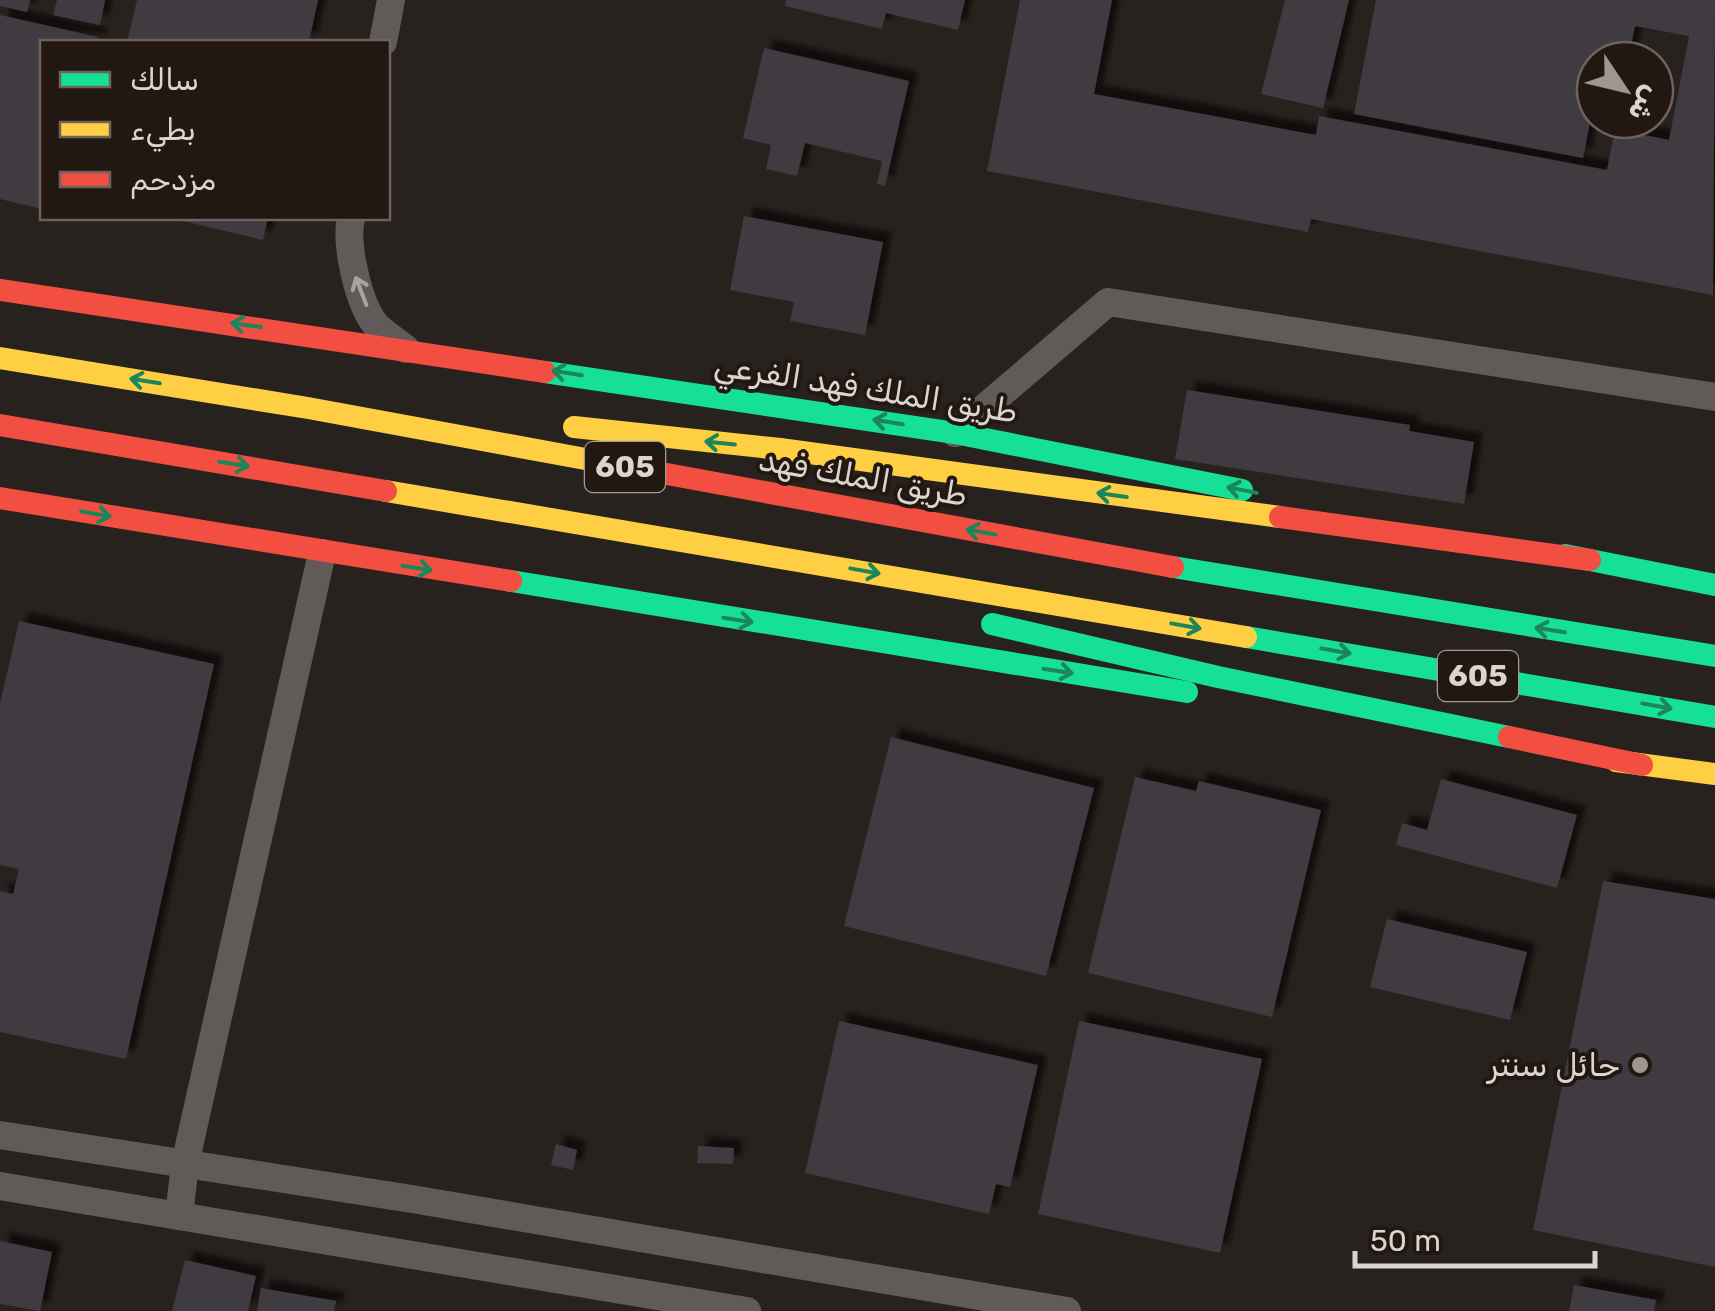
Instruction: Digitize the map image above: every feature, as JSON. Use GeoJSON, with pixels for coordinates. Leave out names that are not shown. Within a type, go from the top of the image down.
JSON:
{"type":"FeatureCollection","features":[{"type":"Feature","properties":{"kind":"main road","name":"طريق الملك فهد الفرعي"},"geometry":{"type":"LineString","coordinates":[[0,290],[955,433],[1715,585]]}},
{"type":"Feature","properties":{"kind":"main road","name":"طريق الملك فهد"},"geometry":{"type":"LineString","coordinates":[[0,358],[308,408],[1249,582],[1715,656]]}},
{"type":"Feature","properties":{"kind":"main road"},"geometry":{"type":"LineString","coordinates":[[308,408],[506,420]]}},
{"type":"Feature","properties":{"kind":"main road"},"geometry":{"type":"LineString","coordinates":[[546,424],[780,449],[1590,560]]}},
{"type":"Feature","properties":{"kind":"main road","name":"605"},"geometry":{"type":"LineString","coordinates":[[0,425],[1715,716]]}},
{"type":"Feature","properties":{"kind":"main road"},"geometry":{"type":"LineString","coordinates":[[0,498],[322,553],[1715,774]]}},
{"type":"Feature","properties":{"kind":"main road"},"geometry":{"type":"LineString","coordinates":[[534,514],[898,601]]}},
{"type":"Feature","properties":{"kind":"main road"},"geometry":{"type":"LineString","coordinates":[[975,620],[1218,678],[1642,765]]}},
{"type":"Feature","properties":{"kind":"street"},"geometry":{"type":"LineString","coordinates":[[383,40],[391,0]]}},
{"type":"Feature","properties":{"kind":"street"},"geometry":{"type":"LineString","coordinates":[[350,220],[356,280],[374,323],[406,348]]}},
{"type":"Feature","properties":{"kind":"street"},"geometry":{"type":"LineString","coordinates":[[955,433],[1108,302],[1715,396]]}},
{"type":"Feature","properties":{"kind":"street"},"geometry":{"type":"LineString","coordinates":[[179,1216],[185,1164],[322,553]]}},
{"type":"Feature","properties":{"kind":"street"},"geometry":{"type":"LineString","coordinates":[[0,1135],[412,1199],[1066,1311]]}},
{"type":"Feature","properties":{"kind":"street"},"geometry":{"type":"LineString","coordinates":[[0,1186],[624,1301],[747,1311]]}},
{"type":"Feature","properties":{"kind":"building"},"geometry":{"type":"Polygon","coordinates":[[[0,0],[30,0],[27,12],[0,6],[0,0]]]}},
{"type":"Feature","properties":{"kind":"building"},"geometry":{"type":"Polygon","coordinates":[[[57,0],[105,0],[100,25],[53,15],[57,0]]]}},
{"type":"Feature","properties":{"kind":"building"},"geometry":{"type":"Polygon","coordinates":[[[137,0],[318,0],[309,40],[127,40],[137,0]]]}},
{"type":"Feature","properties":{"kind":"building"},"geometry":{"type":"Polygon","coordinates":[[[786,0],[965,0],[958,30],[886,13],[882,29],[785,6],[786,0]]]}},
{"type":"Feature","properties":{"kind":"building"},"geometry":{"type":"Polygon","coordinates":[[[1020,0],[1112,0],[1094,94],[1316,135],[1319,116],[1607,170],[1613,140],[1675,140],[1675,109],[1689,36],[1635,26],[1632,40],[1575,40],[1575,140],[1587,140],[1583,158],[1354,114],[1376,0],[1715,0],[1713,295],[1311,219],[1308,232],[987,171],[1020,0]]]}},
{"type":"Feature","properties":{"kind":"building"},"geometry":{"type":"Polygon","coordinates":[[[1285,0],[1349,0],[1323,108],[1261,94],[1285,0]]]}},
{"type":"Feature","properties":{"kind":"building"},"geometry":{"type":"Polygon","coordinates":[[[0,15],[98,37],[40,40],[40,209],[0,199],[0,15]]]}},
{"type":"Feature","properties":{"kind":"building"},"geometry":{"type":"Polygon","coordinates":[[[764,48],[909,81],[885,186],[877,184],[882,161],[805,143],[797,176],[766,169],[771,145],[743,138],[764,48]]]}},
{"type":"Feature","properties":{"kind":"building"},"geometry":{"type":"Polygon","coordinates":[[[744,216],[883,242],[865,335],[790,321],[794,302],[730,290],[744,216]]]}},
{"type":"Feature","properties":{"kind":"building"},"geometry":{"type":"Polygon","coordinates":[[[178,220],[268,220],[263,240],[178,220]]]}},
{"type":"Feature","properties":{"kind":"building"},"geometry":{"type":"Polygon","coordinates":[[[1187,390],[1410,425],[1409,431],[1474,442],[1464,504],[1175,459],[1187,390]]]}},
{"type":"Feature","properties":{"kind":"building"},"geometry":{"type":"Polygon","coordinates":[[[19,621],[214,664],[126,1059],[0,1032],[0,891],[13,894],[19,869],[0,865],[0,704],[19,621]]]}},
{"type":"Feature","properties":{"kind":"building"},"geometry":{"type":"Polygon","coordinates":[[[891,737],[1094,788],[1046,976],[844,926],[891,737]]]}},
{"type":"Feature","properties":{"kind":"building"},"geometry":{"type":"Polygon","coordinates":[[[1135,777],[1196,791],[1199,781],[1321,810],[1272,1017],[1088,973],[1135,777]]]}},
{"type":"Feature","properties":{"kind":"building"},"geometry":{"type":"Polygon","coordinates":[[[1441,779],[1577,815],[1557,888],[1396,845],[1402,823],[1427,830],[1441,779]]]}},
{"type":"Feature","properties":{"kind":"building","name":"حائل سنتر"},"geometry":{"type":"Polygon","coordinates":[[[1603,881],[1715,899],[1715,1267],[1533,1230],[1603,881]]]}},
{"type":"Feature","properties":{"kind":"building"},"geometry":{"type":"Polygon","coordinates":[[[1387,919],[1527,952],[1510,1020],[1370,987],[1387,919]]]}},
{"type":"Feature","properties":{"kind":"building"},"geometry":{"type":"Polygon","coordinates":[[[839,1021],[1038,1065],[1010,1187],[996,1184],[989,1214],[805,1173],[839,1021]]]}},
{"type":"Feature","properties":{"kind":"building"},"geometry":{"type":"Polygon","coordinates":[[[1079,1021],[1262,1059],[1220,1253],[1038,1214],[1079,1021]]]}},
{"type":"Feature","properties":{"kind":"building"},"geometry":{"type":"Polygon","coordinates":[[[556,1144],[577,1150],[573,1170],[551,1165],[556,1144]]]}},
{"type":"Feature","properties":{"kind":"building"},"geometry":{"type":"Polygon","coordinates":[[[698,1146],[734,1148],[733,1164],[697,1163],[698,1146]]]}},
{"type":"Feature","properties":{"kind":"building"},"geometry":{"type":"Polygon","coordinates":[[[0,1241],[52,1252],[40,1311],[0,1304],[0,1241]]]}},
{"type":"Feature","properties":{"kind":"building"},"geometry":{"type":"Polygon","coordinates":[[[185,1260],[256,1276],[248,1311],[172,1311],[185,1260]]]}},
{"type":"Feature","properties":{"kind":"building"},"geometry":{"type":"Polygon","coordinates":[[[1574,1285],[1656,1300],[1654,1311],[1569,1311],[1574,1285]]]}},
{"type":"Feature","properties":{"kind":"building"},"geometry":{"type":"Polygon","coordinates":[[[261,1288],[336,1301],[334,1311],[257,1311],[261,1288]]]}},
{"type":"Feature","properties":{"kind":"traffic: fast"},"geometry":{"type":"LineString","coordinates":[[545,372],[955,433],[1242,490]]}},
{"type":"Feature","properties":{"kind":"traffic: fast"},"geometry":{"type":"LineString","coordinates":[[1565,555],[1715,585]]}},
{"type":"Feature","properties":{"kind":"traffic: fast"},"geometry":{"type":"LineString","coordinates":[[1173,567],[1715,656]]}},
{"type":"Feature","properties":{"kind":"traffic: fast"},"geometry":{"type":"LineString","coordinates":[[511,581],[1187,692]]}},
{"type":"Feature","properties":{"kind":"traffic: fast"},"geometry":{"type":"LineString","coordinates":[[992,624],[1218,677],[1509,737]]}},
{"type":"Feature","properties":{"kind":"traffic: fast"},"geometry":{"type":"LineString","coordinates":[[1246,637],[1715,717]]}},
{"type":"Feature","properties":{"kind":"traffic: slow"},"geometry":{"type":"LineString","coordinates":[[0,358],[308,408],[618,465]]}},
{"type":"Feature","properties":{"kind":"traffic: slow"},"geometry":{"type":"LineString","coordinates":[[574,427],[780,449],[1280,517]]}},
{"type":"Feature","properties":{"kind":"traffic: slow"},"geometry":{"type":"LineString","coordinates":[[386,491],[1246,637]]}},
{"type":"Feature","properties":{"kind":"traffic: slow"},"geometry":{"type":"LineString","coordinates":[[1616,761],[1715,774]]}},
{"type":"Feature","properties":{"kind":"traffic: jam"},"geometry":{"type":"LineString","coordinates":[[0,290],[545,372]]}},
{"type":"Feature","properties":{"kind":"traffic: jam"},"geometry":{"type":"LineString","coordinates":[[0,425],[386,491]]}},
{"type":"Feature","properties":{"kind":"traffic: jam"},"geometry":{"type":"LineString","coordinates":[[618,465],[1173,567]]}},
{"type":"Feature","properties":{"kind":"traffic: jam"},"geometry":{"type":"LineString","coordinates":[[0,498],[511,581]]}},
{"type":"Feature","properties":{"kind":"traffic: jam"},"geometry":{"type":"LineString","coordinates":[[1280,517],[1590,560]]}},
{"type":"Feature","properties":{"kind":"traffic: jam"},"geometry":{"type":"LineString","coordinates":[[1509,737],[1642,765]]}},
{"type":"Feature","properties":{"kind":"place","name":"حائل سنتر"},"geometry":{"type":"Point","coordinates":[1640,1065]}}]}
